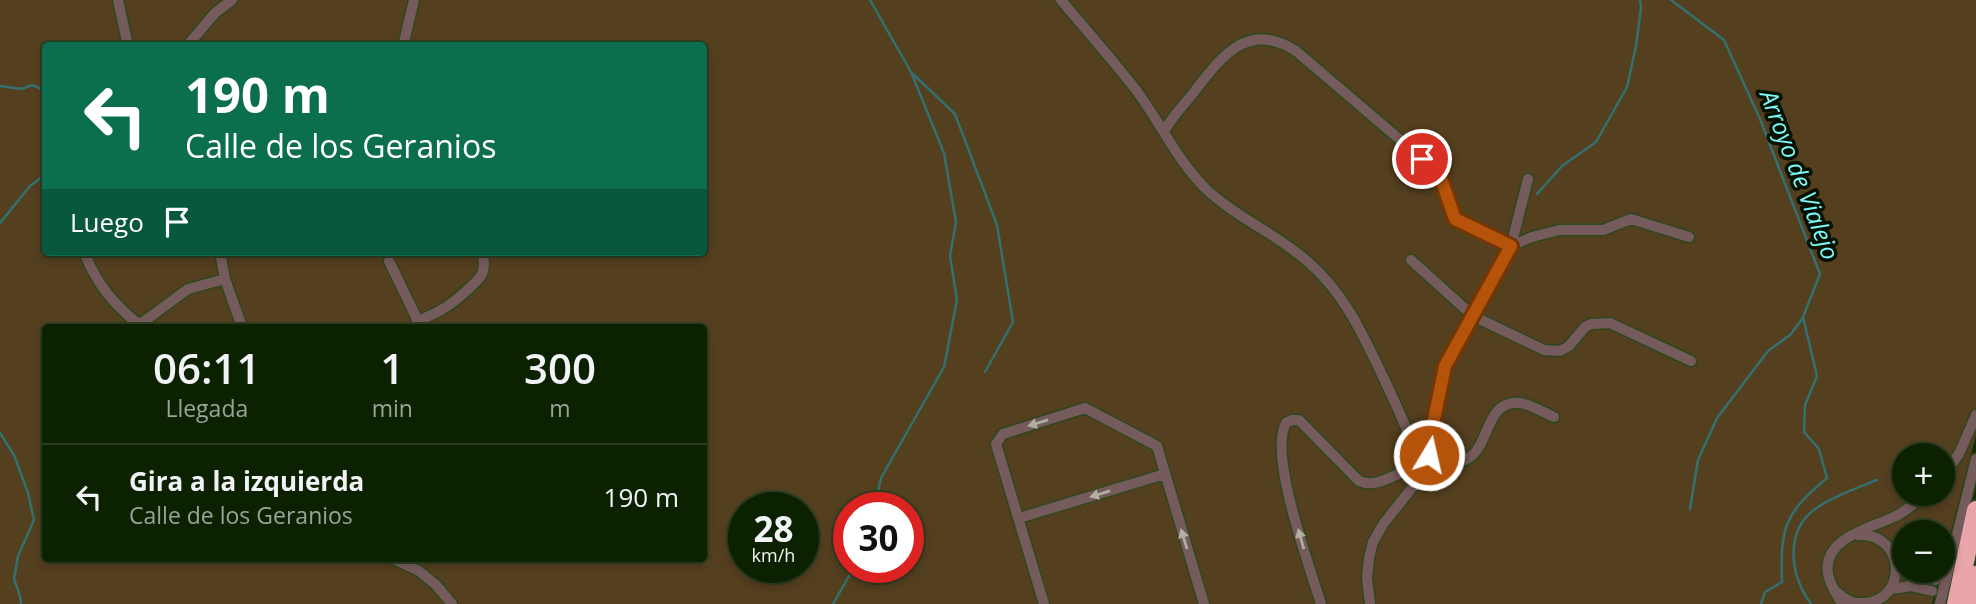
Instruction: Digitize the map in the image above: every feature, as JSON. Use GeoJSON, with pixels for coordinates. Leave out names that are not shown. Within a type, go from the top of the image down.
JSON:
{"type":"FeatureCollection","features":[{"type":"Feature","properties":{"kind":"highway"},"geometry":{"type":"LineString","coordinates":[[1956,604],[1976,510]]}},
{"type":"Feature","properties":{"kind":"highway"},"geometry":{"type":"LineString","coordinates":[[1969,604],[1976,575]]}},
{"type":"Feature","properties":{"kind":"street"},"geometry":{"type":"LineString","coordinates":[[118,0],[127,42]]}},
{"type":"Feature","properties":{"kind":"street"},"geometry":{"type":"LineString","coordinates":[[190,42],[215,13],[232,0]]}},
{"type":"Feature","properties":{"kind":"street"},"geometry":{"type":"LineString","coordinates":[[404,42],[414,0]]}},
{"type":"Feature","properties":{"kind":"street"},"geometry":{"type":"LineString","coordinates":[[1061,0],[1136,90],[1194,175],[1208,190],[1307,260],[1344,301],[1359,326],[1421,462]]}},
{"type":"Feature","properties":{"kind":"street"},"geometry":{"type":"LineString","coordinates":[[1164,131],[1202,81],[1231,49],[1252,40],[1275,40],[1297,51],[1439,173],[1455,219],[1511,246],[1559,230],[1603,230],[1631,219],[1689,237]]}},
{"type":"Feature","properties":{"kind":"street"},"geometry":{"type":"LineString","coordinates":[[1370,604],[1367,578],[1373,542],[1384,523],[1415,484],[1445,366],[1511,246],[1528,179]]}},
{"type":"Feature","properties":{"kind":"street"},"geometry":{"type":"LineString","coordinates":[[86,256],[97,281],[138,324]]}},
{"type":"Feature","properties":{"kind":"street"},"geometry":{"type":"LineString","coordinates":[[221,256],[225,279],[241,324]]}},
{"type":"Feature","properties":{"kind":"street"},"geometry":{"type":"LineString","coordinates":[[389,261],[415,324],[455,301],[482,275],[484,256]]}},
{"type":"Feature","properties":{"kind":"street"},"geometry":{"type":"LineString","coordinates":[[1411,260],[1473,316],[1544,350],[1553,352],[1569,346],[1585,327],[1591,324],[1609,323],[1691,361]]}},
{"type":"Feature","properties":{"kind":"street"},"geometry":{"type":"LineString","coordinates":[[143,324],[188,289],[225,279]]}},
{"type":"Feature","properties":{"kind":"street"},"geometry":{"type":"LineString","coordinates":[[1321,604],[1283,471],[1282,439],[1286,423],[1299,420],[1359,481],[1366,484],[1421,462],[1453,462],[1471,456],[1482,443],[1493,416],[1506,404],[1522,403],[1554,417]]}},
{"type":"Feature","properties":{"kind":"street"},"geometry":{"type":"LineString","coordinates":[[1044,604],[996,444],[1003,434],[1085,408],[1157,446],[1204,604]]}},
{"type":"Feature","properties":{"kind":"street"},"geometry":{"type":"LineString","coordinates":[[1955,459],[1976,415]]}},
{"type":"Feature","properties":{"kind":"street"},"geometry":{"type":"LineString","coordinates":[[1940,604],[1976,459]]}},
{"type":"Feature","properties":{"kind":"street"},"geometry":{"type":"LineString","coordinates":[[1415,484],[1411,479],[1421,462]]}},
{"type":"Feature","properties":{"kind":"street"},"geometry":{"type":"LineString","coordinates":[[1019,518],[1165,474]]}},
{"type":"Feature","properties":{"kind":"street"},"geometry":{"type":"LineString","coordinates":[[1842,604],[1828,575],[1830,558],[1839,544],[1910,506]]}},
{"type":"Feature","properties":{"kind":"street"},"geometry":{"type":"LineString","coordinates":[[1854,536],[1862,534],[1879,539],[1892,553]]}},
{"type":"Feature","properties":{"kind":"street"},"geometry":{"type":"LineString","coordinates":[[401,562],[419,571],[436,585],[452,604]]}},
{"type":"Feature","properties":{"kind":"street"},"geometry":{"type":"LineString","coordinates":[[1835,591],[1859,604],[1877,601],[1891,589],[1893,583]]}},
{"type":"Feature","properties":{"kind":"street"},"geometry":{"type":"LineString","coordinates":[[1891,589],[1933,585],[1929,583]]}},
{"type":"Feature","properties":{"kind":"shaded area"},"geometry":{"type":"Polygon","coordinates":[[[0,0],[1976,0],[1976,435],[1954,520],[1892,520],[1892,583],[1937,583],[1932,604],[0,604],[0,0]]]}},
{"type":"Feature","properties":{"kind":"waterway"},"geometry":{"type":"LineString","coordinates":[[870,0],[911,72],[944,153],[956,222],[950,256],[957,300],[944,367],[881,478],[878,492]]}},
{"type":"Feature","properties":{"kind":"waterway"},"geometry":{"type":"LineString","coordinates":[[1537,194],[1562,166],[1596,142],[1627,87],[1636,46],[1640,0]]}},
{"type":"Feature","properties":{"kind":"waterway","name":"Arroyo de Vialejo"},"geometry":{"type":"LineString","coordinates":[[1671,0],[1724,40],[1760,119],[1820,274],[1803,317],[1817,376],[1805,405],[1804,432],[1819,449],[1827,478],[1802,501],[1788,522],[1782,547],[1782,582],[1765,592],[1761,604]]}},
{"type":"Feature","properties":{"kind":"waterway"},"geometry":{"type":"LineString","coordinates":[[913,74],[955,114],[997,225],[1013,322],[985,372]]}},
{"type":"Feature","properties":{"kind":"waterway"},"geometry":{"type":"LineString","coordinates":[[0,86],[22,89],[32,85],[42,89]]}},
{"type":"Feature","properties":{"kind":"waterway"},"geometry":{"type":"LineString","coordinates":[[0,223],[30,186],[42,177]]}},
{"type":"Feature","properties":{"kind":"waterway"},"geometry":{"type":"LineString","coordinates":[[1690,509],[1698,460],[1717,418],[1768,351],[1790,335],[1803,318]]}},
{"type":"Feature","properties":{"kind":"waterway"},"geometry":{"type":"LineString","coordinates":[[0,433],[14,455],[28,493],[34,520],[18,556],[14,579],[21,604]]}},
{"type":"Feature","properties":{"kind":"waterway"},"geometry":{"type":"LineString","coordinates":[[1811,604],[1798,580],[1795,567],[1795,540],[1799,528],[1818,507],[1877,480]]}},
{"type":"Feature","properties":{"kind":"waterway"},"geometry":{"type":"LineString","coordinates":[[833,604],[845,583]]}},
{"type":"Feature","properties":{"kind":"route"},"geometry":{"type":"LineString","coordinates":[[1422,159],[1439,173],[1455,219],[1511,246],[1445,366],[1427,454],[1429,455]]}}]}
